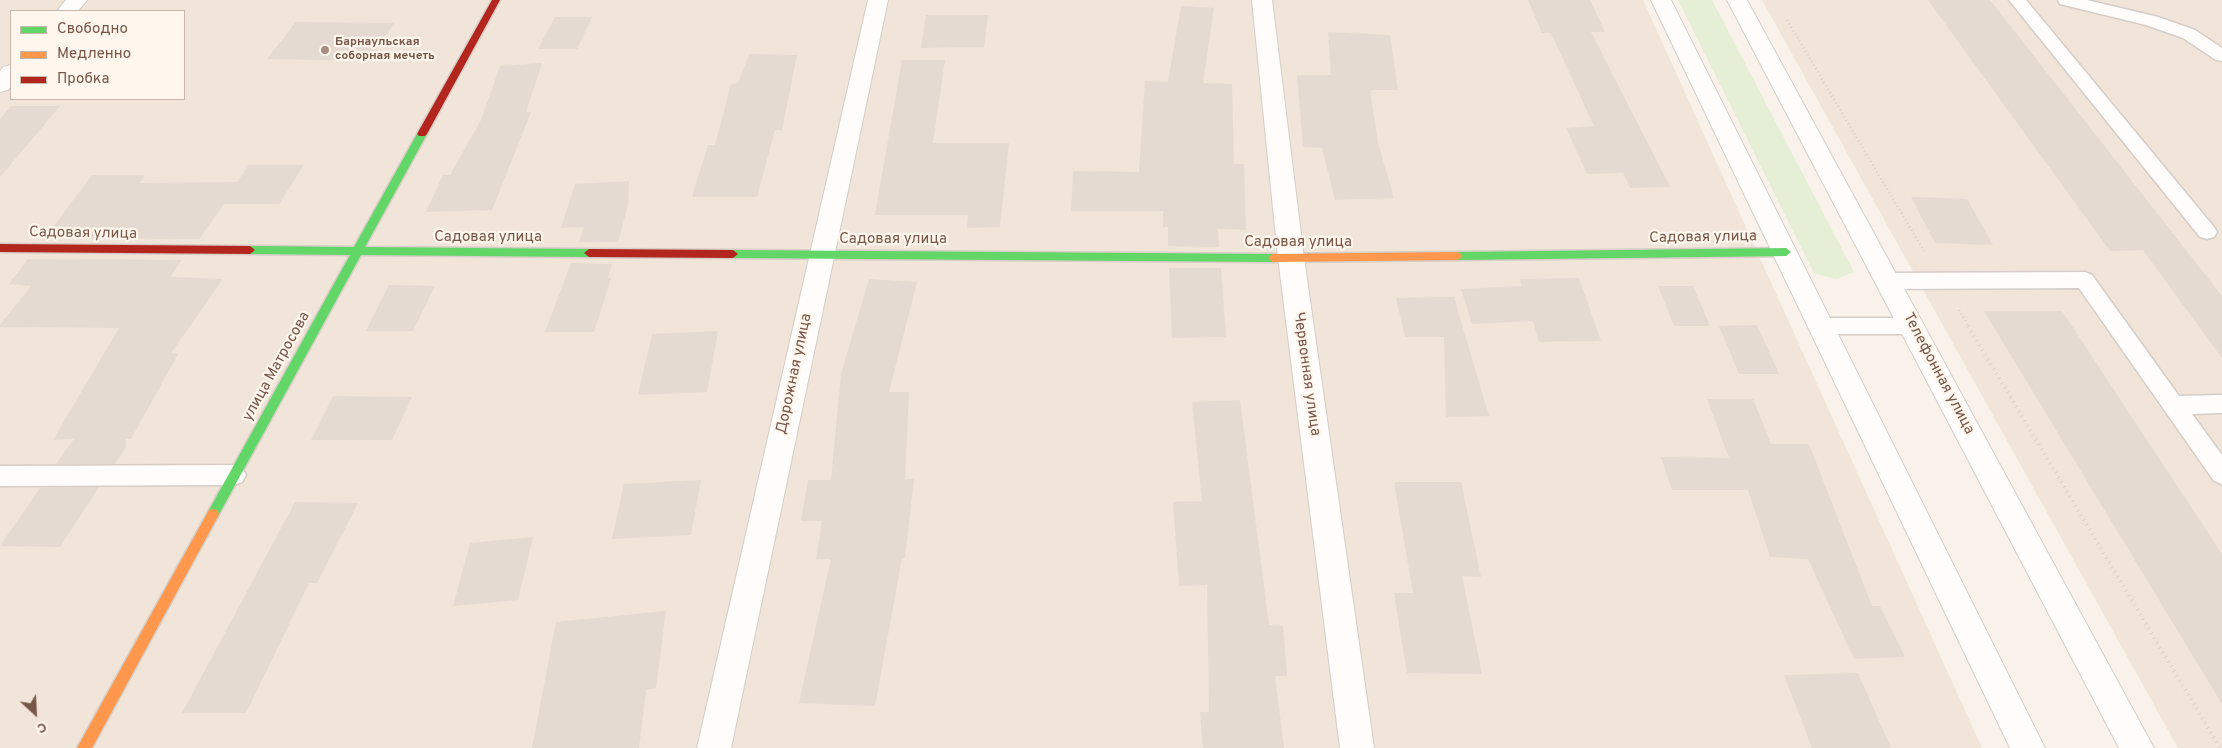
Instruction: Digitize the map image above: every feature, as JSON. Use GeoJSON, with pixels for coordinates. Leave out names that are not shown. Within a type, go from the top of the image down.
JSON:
{"type":"FeatureCollection","features":[{"type":"Feature","properties":{"kind":"street"},"geometry":{"type":"LineString","coordinates":[[67,10],[77,0]]}},
{"type":"Feature","properties":{"kind":"street","name":"улица Матросова"},"geometry":{"type":"LineString","coordinates":[[84,748],[496,0]]}},
{"type":"Feature","properties":{"kind":"street","name":"Дорожная улица"},"geometry":{"type":"LineString","coordinates":[[714,748],[878,0]]}},
{"type":"Feature","properties":{"kind":"street","name":"Червонная улица"},"geometry":{"type":"LineString","coordinates":[[1262,0],[1291,258],[1357,748]]}},
{"type":"Feature","properties":{"kind":"street"},"geometry":{"type":"LineString","coordinates":[[1661,0],[2028,748]]}},
{"type":"Feature","properties":{"kind":"street","name":"Телефонная улица"},"geometry":{"type":"LineString","coordinates":[[1737,0],[2137,748]]}},
{"type":"Feature","properties":{"kind":"street"},"geometry":{"type":"LineString","coordinates":[[0,84],[10,73]]}},
{"type":"Feature","properties":{"kind":"street","name":"Садовая улица"},"geometry":{"type":"LineString","coordinates":[[0,248],[1291,258],[1786,252]]}},
{"type":"Feature","properties":{"kind":"lane"},"geometry":{"type":"LineString","coordinates":[[2017,0],[2207,232]]}},
{"type":"Feature","properties":{"kind":"lane"},"geometry":{"type":"LineString","coordinates":[[2066,0],[2152,21],[2189,34],[2222,56]]}},
{"type":"Feature","properties":{"kind":"lane"},"geometry":{"type":"LineString","coordinates":[[1888,281],[2085,280],[2222,474]]}},
{"type":"Feature","properties":{"kind":"lane"},"geometry":{"type":"LineString","coordinates":[[1822,326],[1912,326]]}},
{"type":"Feature","properties":{"kind":"lane"},"geometry":{"type":"LineString","coordinates":[[2173,405],[2222,404]]}},
{"type":"Feature","properties":{"kind":"lane"},"geometry":{"type":"LineString","coordinates":[[0,476],[234,475]]}},
{"type":"Feature","properties":{"kind":"path"},"geometry":{"type":"LineString","coordinates":[[1785,17],[2220,748]]}},
{"type":"Feature","properties":{"kind":"shaded area"},"geometry":{"type":"Polygon","coordinates":[[[0,0],[1643,0],[1982,748],[0,748],[0,0]]]}},
{"type":"Feature","properties":{"kind":"shaded area"},"geometry":{"type":"Polygon","coordinates":[[[1762,0],[2222,0],[2222,748],[2178,748],[1762,0]]]}},
{"type":"Feature","properties":{"kind":"green space"},"geometry":{"type":"Polygon","coordinates":[[[1678,0],[1712,0],[1854,272],[1836,279],[1814,273],[1678,0]]]}},
{"type":"Feature","properties":{"kind":"building"},"geometry":{"type":"Polygon","coordinates":[[[1528,0],[1590,0],[1605,32],[1591,32],[1670,187],[1630,188],[1623,173],[1587,174],[1566,128],[1594,126],[1551,33],[1542,33],[1528,0]]]}},
{"type":"Feature","properties":{"kind":"building"},"geometry":{"type":"Polygon","coordinates":[[[1928,0],[1990,0],[2222,296],[2222,358],[2143,250],[2110,251],[1928,0]]]}},
{"type":"Feature","properties":{"kind":"building"},"geometry":{"type":"Polygon","coordinates":[[[1181,6],[1214,8],[1203,83],[1232,84],[1234,164],[1244,164],[1246,230],[1218,229],[1219,247],[1168,246],[1168,227],[1163,227],[1163,211],[1071,211],[1073,171],[1139,172],[1145,81],[1168,82],[1181,6]]]}},
{"type":"Feature","properties":{"kind":"building"},"geometry":{"type":"Polygon","coordinates":[[[926,15],[988,15],[984,47],[921,48],[926,15]]]}},
{"type":"Feature","properties":{"kind":"building"},"geometry":{"type":"Polygon","coordinates":[[[555,17],[592,17],[577,49],[538,49],[555,17]]]}},
{"type":"Feature","properties":{"kind":"building","name":"Барнаульская соборная мечеть"},"geometry":{"type":"Polygon","coordinates":[[[296,22],[394,23],[369,61],[267,59],[296,22]]]}},
{"type":"Feature","properties":{"kind":"building"},"geometry":{"type":"Polygon","coordinates":[[[1328,32],[1390,35],[1398,90],[1370,90],[1378,143],[1394,198],[1335,200],[1322,148],[1303,147],[1297,75],[1331,75],[1328,32]]]}},
{"type":"Feature","properties":{"kind":"building"},"geometry":{"type":"Polygon","coordinates":[[[749,54],[797,55],[782,130],[775,130],[757,197],[692,197],[708,145],[715,145],[731,84],[738,83],[749,54]]]}},
{"type":"Feature","properties":{"kind":"building"},"geometry":{"type":"Polygon","coordinates":[[[902,60],[945,60],[933,143],[1009,143],[1000,227],[967,228],[968,215],[875,215],[902,60]]]}},
{"type":"Feature","properties":{"kind":"building"},"geometry":{"type":"Polygon","coordinates":[[[542,63],[526,112],[531,112],[492,210],[426,212],[443,175],[450,175],[481,120],[500,66],[542,63]]]}},
{"type":"Feature","properties":{"kind":"building"},"geometry":{"type":"Polygon","coordinates":[[[11,106],[60,106],[0,177],[0,119],[11,106]]]}},
{"type":"Feature","properties":{"kind":"building"},"geometry":{"type":"Polygon","coordinates":[[[249,165],[304,165],[279,204],[224,204],[199,239],[45,238],[92,175],[145,175],[140,183],[237,182],[249,165]]]}},
{"type":"Feature","properties":{"kind":"building"},"geometry":{"type":"Polygon","coordinates":[[[629,181],[628,205],[618,242],[579,242],[584,227],[561,228],[575,184],[629,181]]]}},
{"type":"Feature","properties":{"kind":"building"},"geometry":{"type":"Polygon","coordinates":[[[1911,197],[1967,199],[1993,245],[1935,243],[1911,197]]]}},
{"type":"Feature","properties":{"kind":"building"},"geometry":{"type":"Polygon","coordinates":[[[28,259],[182,260],[170,277],[223,279],[171,353],[178,354],[131,439],[126,439],[126,447],[115,464],[56,464],[74,439],[53,440],[119,328],[0,327],[31,286],[9,284],[28,259]]]}},
{"type":"Feature","properties":{"kind":"building"},"geometry":{"type":"Polygon","coordinates":[[[571,263],[612,264],[608,278],[611,278],[594,332],[545,332],[571,263]]]}},
{"type":"Feature","properties":{"kind":"building"},"geometry":{"type":"Polygon","coordinates":[[[1169,268],[1221,268],[1226,337],[1172,338],[1169,268]]]}},
{"type":"Feature","properties":{"kind":"building"},"geometry":{"type":"Polygon","coordinates":[[[1579,278],[1601,341],[1539,342],[1533,321],[1472,324],[1461,289],[1522,286],[1520,279],[1579,278]]]}},
{"type":"Feature","properties":{"kind":"building"},"geometry":{"type":"Polygon","coordinates":[[[869,279],[917,282],[889,392],[909,392],[905,479],[914,479],[905,558],[902,558],[875,706],[799,703],[831,559],[816,559],[822,521],[801,521],[808,480],[831,480],[841,374],[869,279]]]}},
{"type":"Feature","properties":{"kind":"building"},"geometry":{"type":"Polygon","coordinates":[[[389,285],[435,286],[413,331],[366,331],[389,285]]]}},
{"type":"Feature","properties":{"kind":"building"},"geometry":{"type":"Polygon","coordinates":[[[1658,286],[1693,286],[1710,326],[1674,326],[1658,286]]]}},
{"type":"Feature","properties":{"kind":"building"},"geometry":{"type":"Polygon","coordinates":[[[1454,297],[1489,416],[1446,417],[1444,337],[1405,337],[1396,298],[1454,297]]]}},
{"type":"Feature","properties":{"kind":"building"},"geometry":{"type":"Polygon","coordinates":[[[1984,311],[2062,311],[2222,554],[2222,704],[1984,311]]]}},
{"type":"Feature","properties":{"kind":"building"},"geometry":{"type":"Polygon","coordinates":[[[1757,325],[1779,374],[1739,374],[1719,326],[1757,325]]]}},
{"type":"Feature","properties":{"kind":"building"},"geometry":{"type":"Polygon","coordinates":[[[718,331],[707,392],[638,395],[652,334],[718,331]]]}},
{"type":"Feature","properties":{"kind":"building"},"geometry":{"type":"Polygon","coordinates":[[[333,396],[412,397],[392,440],[311,440],[333,396]]]}},
{"type":"Feature","properties":{"kind":"building"},"geometry":{"type":"Polygon","coordinates":[[[1707,399],[1753,399],[1771,444],[1809,444],[1872,606],[1880,606],[1905,657],[1854,659],[1808,559],[1770,557],[1748,490],[1672,490],[1661,457],[1729,458],[1707,399]]]}},
{"type":"Feature","properties":{"kind":"building"},"geometry":{"type":"Polygon","coordinates":[[[1240,400],[1269,625],[1283,626],[1287,676],[1275,676],[1284,748],[1203,748],[1200,712],[1209,712],[1207,585],[1179,586],[1173,502],[1202,501],[1192,402],[1240,400]]]}},
{"type":"Feature","properties":{"kind":"building"},"geometry":{"type":"Polygon","coordinates":[[[701,480],[691,535],[612,539],[624,484],[701,480]]]}},
{"type":"Feature","properties":{"kind":"building"},"geometry":{"type":"Polygon","coordinates":[[[1394,482],[1461,482],[1481,577],[1462,576],[1482,674],[1407,673],[1394,593],[1413,593],[1394,482]]]}},
{"type":"Feature","properties":{"kind":"building"},"geometry":{"type":"Polygon","coordinates":[[[99,487],[60,547],[0,546],[40,488],[99,487]]]}},
{"type":"Feature","properties":{"kind":"building"},"geometry":{"type":"Polygon","coordinates":[[[295,502],[358,503],[317,583],[309,583],[246,713],[182,713],[295,502]]]}},
{"type":"Feature","properties":{"kind":"building"},"geometry":{"type":"Polygon","coordinates":[[[533,537],[518,600],[453,606],[470,543],[533,537]]]}},
{"type":"Feature","properties":{"kind":"building"},"geometry":{"type":"Polygon","coordinates":[[[666,611],[656,688],[646,690],[639,748],[532,748],[556,622],[666,611]]]}},
{"type":"Feature","properties":{"kind":"building"},"geometry":{"type":"Polygon","coordinates":[[[1858,673],[1891,748],[1812,748],[1784,675],[1858,673]]]}},
{"type":"Feature","properties":{"kind":"traffic: fast"},"geometry":{"type":"LineString","coordinates":[[213,514],[422,134]]}},
{"type":"Feature","properties":{"kind":"traffic: fast"},"geometry":{"type":"LineString","coordinates":[[250,250],[589,253]]}},
{"type":"Feature","properties":{"kind":"traffic: fast"},"geometry":{"type":"LineString","coordinates":[[1458,256],[1786,252]]}},
{"type":"Feature","properties":{"kind":"traffic: fast"},"geometry":{"type":"LineString","coordinates":[[733,254],[1273,258]]}},
{"type":"Feature","properties":{"kind":"traffic: slow"},"geometry":{"type":"LineString","coordinates":[[1273,258],[1458,256]]}},
{"type":"Feature","properties":{"kind":"traffic: slow"},"geometry":{"type":"LineString","coordinates":[[84,748],[213,514]]}},
{"type":"Feature","properties":{"kind":"traffic: jam"},"geometry":{"type":"LineString","coordinates":[[422,134],[496,0]]}},
{"type":"Feature","properties":{"kind":"traffic: jam"},"geometry":{"type":"LineString","coordinates":[[0,248],[250,250]]}},
{"type":"Feature","properties":{"kind":"traffic: jam"},"geometry":{"type":"LineString","coordinates":[[589,253],[733,254]]}},
{"type":"Feature","properties":{"kind":"place","name":"Барнаульская соборная мечеть"},"geometry":{"type":"Point","coordinates":[325,50]}}]}
